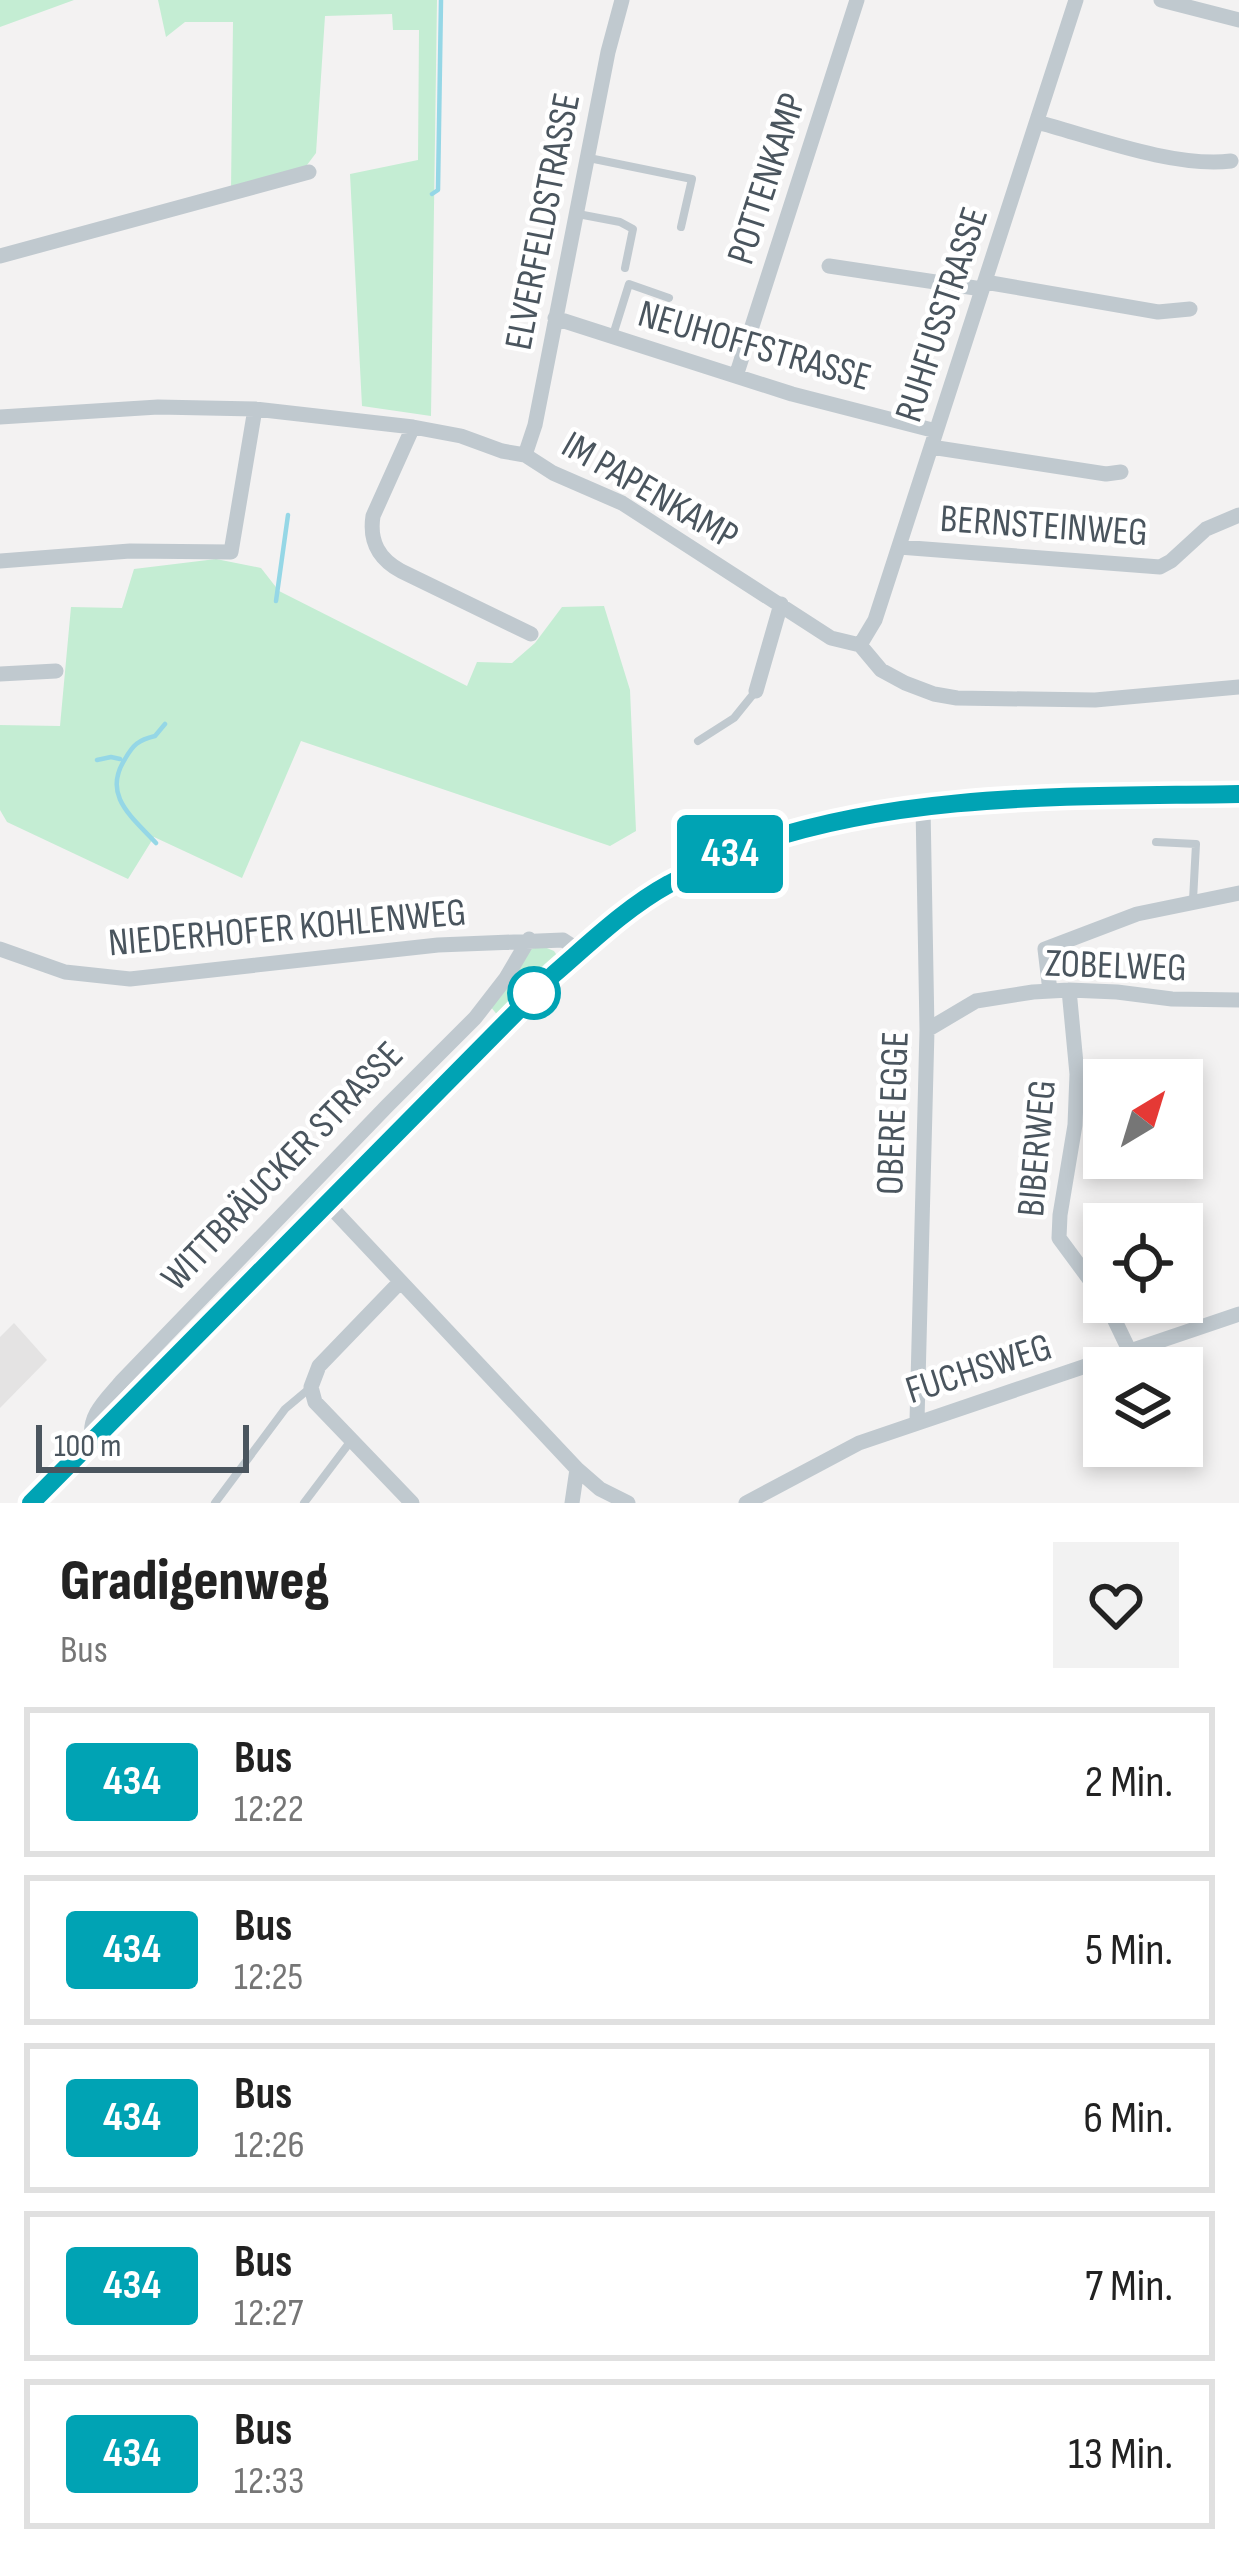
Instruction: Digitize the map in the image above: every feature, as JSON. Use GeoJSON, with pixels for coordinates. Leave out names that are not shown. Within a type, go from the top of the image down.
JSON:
{"type":"FeatureCollection","features":[{"type":"Feature","properties":{"kind":"main road","name":"WITTBRÄUCKER STRASSE"},"geometry":{"type":"LineString","coordinates":[[31,1503],[521,1006],[580,951],[665,886],[738,850],[880,812],[997,800],[1239,794]]}},
{"type":"Feature","properties":{"kind":"street","name":"ELVERFELDSTRASSE"},"geometry":{"type":"LineString","coordinates":[[525,454],[535,425],[622,0]]}},
{"type":"Feature","properties":{"kind":"street","name":"POTTENKAMP"},"geometry":{"type":"LineString","coordinates":[[736,376],[857,0]]}},
{"type":"Feature","properties":{"kind":"street","name":"RUHFUSSTRASSE"},"geometry":{"type":"LineString","coordinates":[[860,645],[875,620],[1076,0]]}},
{"type":"Feature","properties":{"kind":"street"},"geometry":{"type":"LineString","coordinates":[[1161,0],[1239,20]]}},
{"type":"Feature","properties":{"kind":"street"},"geometry":{"type":"LineString","coordinates":[[1036,122],[1160,155],[1209,164],[1231,161]]}},
{"type":"Feature","properties":{"kind":"street"},"geometry":{"type":"LineString","coordinates":[[0,256],[309,172]]}},
{"type":"Feature","properties":{"kind":"street"},"geometry":{"type":"LineString","coordinates":[[829,266],[1158,312],[1190,309]]}},
{"type":"Feature","properties":{"kind":"street","name":"NEUHOFFSTRASSE"},"geometry":{"type":"LineString","coordinates":[[555,319],[934,439],[1106,474],[1121,472]]}},
{"type":"Feature","properties":{"kind":"street","name":"IM PAPENKAMP"},"geometry":{"type":"LineString","coordinates":[[0,417],[158,407],[255,409],[413,427],[525,454],[553,473],[607,495],[837,641],[860,645],[890,675],[934,694],[1095,700],[1239,687]]}},
{"type":"Feature","properties":{"kind":"street"},"geometry":{"type":"LineString","coordinates":[[0,561],[111,552],[238,555],[255,409]]}},
{"type":"Feature","properties":{"kind":"street"},"geometry":{"type":"LineString","coordinates":[[413,427],[374,516],[371,532],[376,550],[401,572],[530,634]]}},
{"type":"Feature","properties":{"kind":"street","name":"BERNSTEINWEG"},"geometry":{"type":"LineString","coordinates":[[899,547],[1160,567],[1206,529],[1239,515]]}},
{"type":"Feature","properties":{"kind":"street"},"geometry":{"type":"LineString","coordinates":[[756,691],[781,604]]}},
{"type":"Feature","properties":{"kind":"street"},"geometry":{"type":"LineString","coordinates":[[0,674],[56,671]]}},
{"type":"Feature","properties":{"kind":"street","name":"OBERE EGGE"},"geometry":{"type":"LineString","coordinates":[[917,1421],[927,1030],[923,806]]}},
{"type":"Feature","properties":{"kind":"street"},"geometry":{"type":"LineString","coordinates":[[1050,991],[1046,949],[1137,914],[1239,893]]}},
{"type":"Feature","properties":{"kind":"street","name":"NIEDERHOFER KOHLENWEG"},"geometry":{"type":"LineString","coordinates":[[0,949],[65,972],[130,979],[354,952],[529,939],[562,940],[580,951]]}},
{"type":"Feature","properties":{"kind":"street","name":"WITTBRÄUCKER STRASSE"},"geometry":{"type":"LineString","coordinates":[[92,1439],[94,1415],[121,1382],[475,1018],[529,939]]}},
{"type":"Feature","properties":{"kind":"street","name":"BIBERWEG"},"geometry":{"type":"LineString","coordinates":[[1069,990],[1077,1074],[1076,1125],[1059,1238],[1083,1270]]}},
{"type":"Feature","properties":{"kind":"street","name":"ZOBELWEG"},"geometry":{"type":"LineString","coordinates":[[927,1030],[976,1001],[1050,991],[1239,1000]]}},
{"type":"Feature","properties":{"kind":"street"},"geometry":{"type":"LineString","coordinates":[[326,1202],[577,1469],[600,1489],[628,1503]]}},
{"type":"Feature","properties":{"kind":"street"},"geometry":{"type":"LineString","coordinates":[[400,1282],[319,1366],[311,1387],[315,1402],[412,1503]]}},
{"type":"Feature","properties":{"kind":"street","name":"FUCHSWEG"},"geometry":{"type":"LineString","coordinates":[[1144,1347],[1239,1314]]}},
{"type":"Feature","properties":{"kind":"street","name":"FUCHSWEG"},"geometry":{"type":"LineString","coordinates":[[746,1503],[859,1443],[1083,1367]]}},
{"type":"Feature","properties":{"kind":"street"},"geometry":{"type":"LineString","coordinates":[[572,1503],[577,1469]]}},
{"type":"Feature","properties":{"kind":"lane"},"geometry":{"type":"LineString","coordinates":[[588,158],[692,179],[682,227]]}},
{"type":"Feature","properties":{"kind":"lane"},"geometry":{"type":"LineString","coordinates":[[577,214],[620,222],[633,230],[625,268]]}},
{"type":"Feature","properties":{"kind":"lane"},"geometry":{"type":"LineString","coordinates":[[613,337],[629,284],[669,298]]}},
{"type":"Feature","properties":{"kind":"lane"},"geometry":{"type":"LineString","coordinates":[[698,741],[734,718],[756,691]]}},
{"type":"Feature","properties":{"kind":"lane"},"geometry":{"type":"LineString","coordinates":[[1156,842],[1196,844],[1193,901]]}},
{"type":"Feature","properties":{"kind":"lane"},"geometry":{"type":"LineString","coordinates":[[215,1503],[285,1409],[311,1387]]}},
{"type":"Feature","properties":{"kind":"lane"},"geometry":{"type":"LineString","coordinates":[[304,1503],[351,1440]]}},
{"type":"Feature","properties":{"kind":"shaded area"},"geometry":{"type":"Polygon","coordinates":[[[14,1323],[47,1360],[0,1408],[0,1337],[14,1323]]]}},
{"type":"Feature","properties":{"kind":"green space"},"geometry":{"type":"Polygon","coordinates":[[[0,0],[74,0],[0,27],[0,0]]]}},
{"type":"Feature","properties":{"kind":"green space"},"geometry":{"type":"Polygon","coordinates":[[[158,0],[437,0],[431,416],[362,406],[350,174],[418,160],[419,30],[393,30],[392,14],[325,16],[316,153],[304,169],[231,190],[233,22],[185,22],[166,37],[158,0]]]}},
{"type":"Feature","properties":{"kind":"green space"},"geometry":{"type":"Polygon","coordinates":[[[216,559],[261,568],[279,591],[467,686],[477,662],[512,663],[535,643],[562,607],[604,606],[630,690],[636,831],[610,846],[301,741],[242,878],[154,837],[128,879],[7,822],[0,810],[0,725],[60,726],[71,607],[122,608],[134,569],[216,559]]]}},
{"type":"Feature","properties":{"kind":"green space"},"geometry":{"type":"Polygon","coordinates":[[[542,946],[558,957],[499,1017],[490,1006],[531,949],[542,946]]]}},
{"type":"Feature","properties":{"kind":"waterway"},"geometry":{"type":"LineString","coordinates":[[432,194],[438,190],[441,0]]}},
{"type":"Feature","properties":{"kind":"waterway"},"geometry":{"type":"LineString","coordinates":[[276,601],[288,515]]}},
{"type":"Feature","properties":{"kind":"waterway"},"geometry":{"type":"LineString","coordinates":[[156,843],[122,804],[117,784],[131,750],[165,724]]}},
{"type":"Feature","properties":{"kind":"waterway"},"geometry":{"type":"LineString","coordinates":[[97,760],[120,759]]}},
{"type":"Feature","properties":{"kind":"bus line","name":"434"},"geometry":{"type":"LineString","coordinates":[[31,1503],[554,974],[665,886],[738,850],[880,812],[997,800],[1239,794]]}}]}
